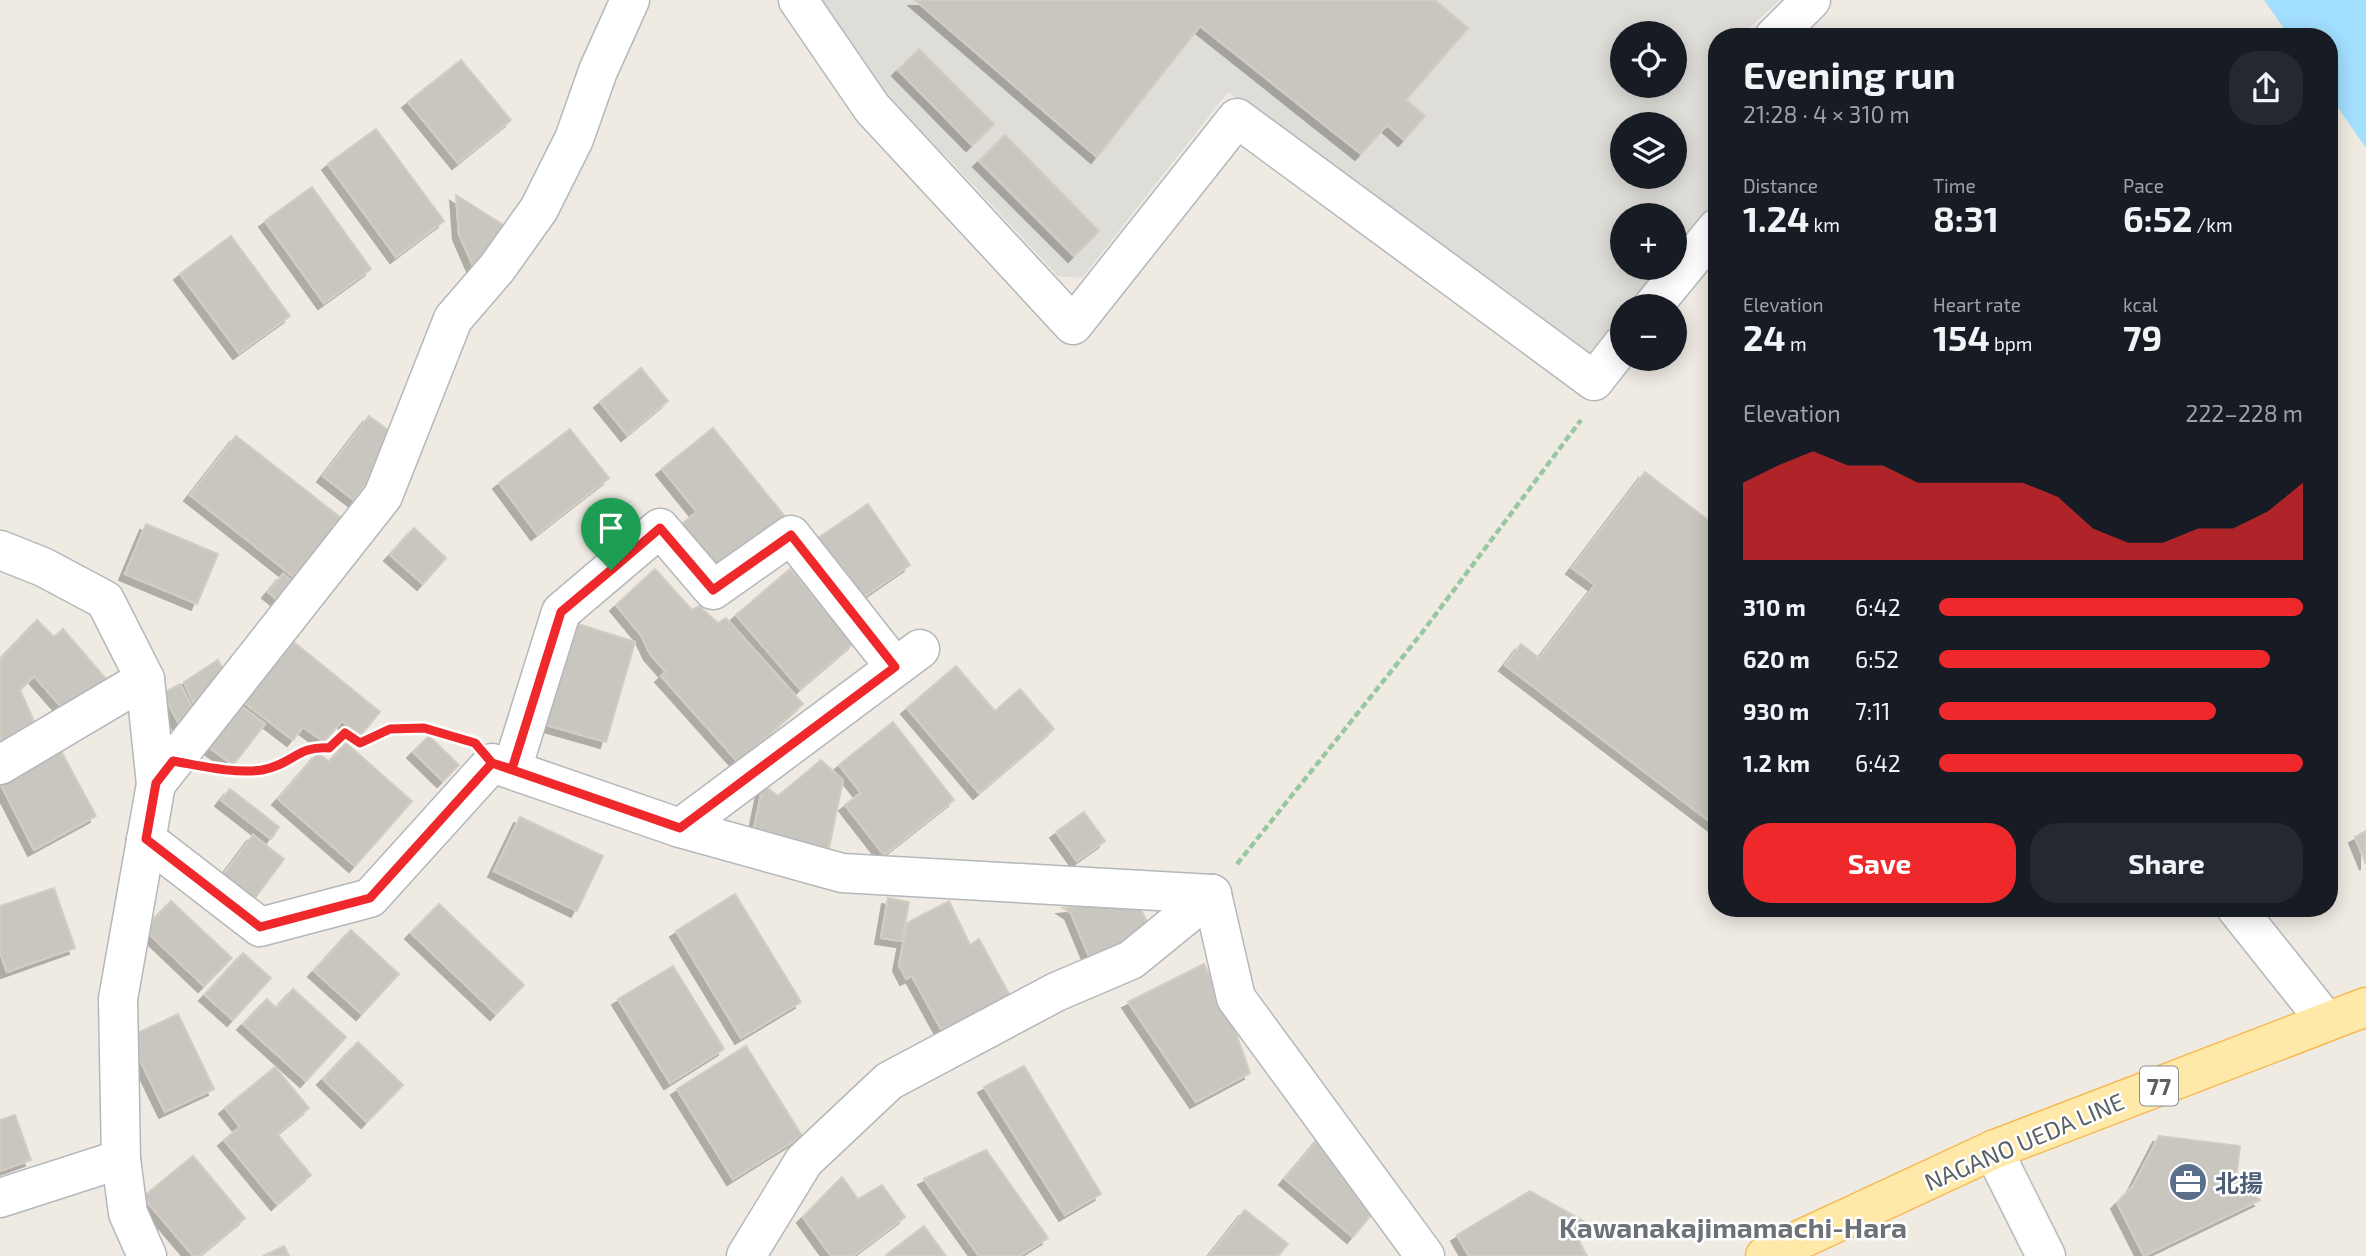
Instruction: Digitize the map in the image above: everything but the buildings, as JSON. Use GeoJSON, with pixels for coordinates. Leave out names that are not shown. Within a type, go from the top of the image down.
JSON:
{"type":"FeatureCollection","features":[{"type":"Feature","properties":{"kind":"main road","name":"NAGANO UEDA LINE"},"geometry":{"type":"LineString","coordinates":[[1765,1256],[1993,1150],[2366,1007]]}},
{"type":"Feature","properties":{"kind":"street"},"geometry":{"type":"LineString","coordinates":[[147,1256],[128,1213],[121,1159],[118,999],[146,839],[164,772],[383,496],[453,319],[497,268],[539,209],[574,139],[598,71],[629,0]]}},
{"type":"Feature","properties":{"kind":"street"},"geometry":{"type":"LineString","coordinates":[[798,0],[872,108],[1073,325],[1237,118],[1594,381],[1610,360]]}},
{"type":"Feature","properties":{"kind":"street"},"geometry":{"type":"LineString","coordinates":[[1783,28],[1811,0]]}},
{"type":"Feature","properties":{"kind":"street"},"geometry":{"type":"LineString","coordinates":[[1665,294],[1708,253]]}},
{"type":"Feature","properties":{"kind":"street"},"geometry":{"type":"LineString","coordinates":[[146,839],[260,927],[370,898],[502,766],[561,612],[660,528],[713,590],[791,535],[907,658],[680,828]]}},
{"type":"Feature","properties":{"kind":"street"},"geometry":{"type":"LineString","coordinates":[[0,550],[43,567],[105,600],[145,680],[164,772]]}},
{"type":"Feature","properties":{"kind":"street"},"geometry":{"type":"LineString","coordinates":[[0,765],[145,680]]}},
{"type":"Feature","properties":{"kind":"street"},"geometry":{"type":"LineString","coordinates":[[502,766],[680,828],[842,873],[1212,894]]}},
{"type":"Feature","properties":{"kind":"street"},"geometry":{"type":"LineString","coordinates":[[746,1256],[804,1161],[889,1080],[1056,992],[1132,960],[1212,894]]}},
{"type":"Feature","properties":{"kind":"street"},"geometry":{"type":"LineString","coordinates":[[1212,894],[1236,998],[1425,1256]]}},
{"type":"Feature","properties":{"kind":"street"},"geometry":{"type":"LineString","coordinates":[[2243,917],[2326,1021]]}},
{"type":"Feature","properties":{"kind":"street"},"geometry":{"type":"LineString","coordinates":[[1993,1150],[2046,1256]]}},
{"type":"Feature","properties":{"kind":"street"},"geometry":{"type":"LineString","coordinates":[[0,1198],[121,1159]]}},
{"type":"Feature","properties":{"kind":"path"},"geometry":{"type":"LineString","coordinates":[[1212,894],[1421,634],[1591,406],[1594,381]]}},
{"type":"Feature","properties":{"kind":"path"},"geometry":{"type":"LineString","coordinates":[[164,772],[260,770],[286,764],[309,747],[329,748],[345,733],[360,743],[390,729],[424,728],[475,743],[502,766]]}},
{"type":"Feature","properties":{"kind":"shaded area"},"geometry":{"type":"Polygon","coordinates":[[[813,0],[1780,0],[1749,28],[1708,28],[1708,218],[1687,243],[1687,203],[1610,203],[1610,280],[1657,280],[1645,294],[1610,294],[1610,337],[1600,349],[1578,356],[1454,258],[1228,92],[1082,278],[1058,276],[948,158],[896,114],[813,0]]]}},
{"type":"Feature","properties":{"kind":"water"},"geometry":{"type":"Polygon","coordinates":[[[2264,0],[2366,0],[2366,148],[2338,108],[2338,28],[2284,28],[2264,0]]]}},
{"type":"Feature","properties":{"kind":"place","name":"北揚"},"geometry":{"type":"Point","coordinates":[2188,1182]}},
{"type":"Feature","properties":{"kind":"district","name":"Kawanakajimamachi-Hara"},"geometry":{"type":"Point","coordinates":[1733,1227]}},
{"type":"Feature","properties":{"kind":"route"},"geometry":{"type":"LineString","coordinates":[[611,570],[561,612],[512,769],[492,763],[475,743],[424,728],[390,729],[360,743],[345,733],[329,748],[309,747],[286,764],[260,770],[220,769],[173,761],[156,783],[146,839],[260,927],[370,898],[492,763],[680,828],[895,667],[791,535],[713,590],[660,528],[611,570]]}}]}
